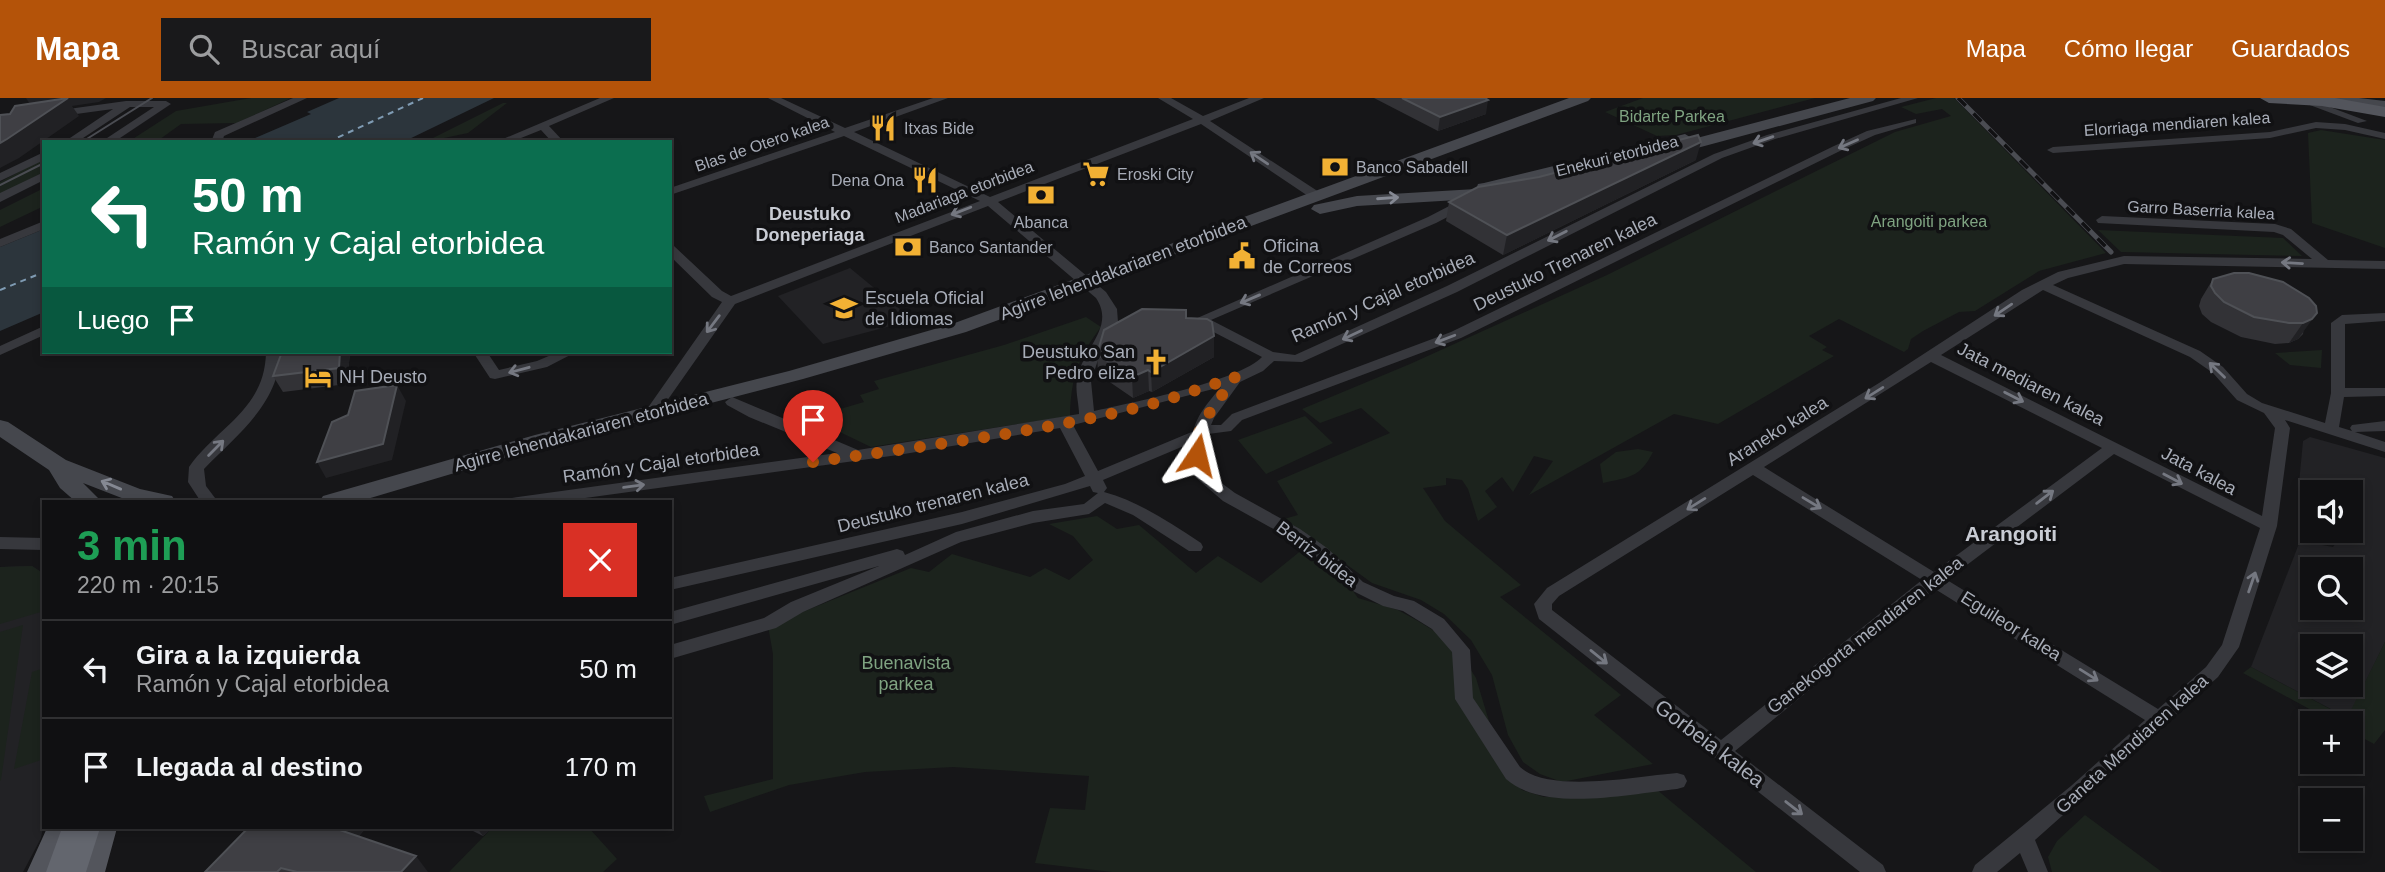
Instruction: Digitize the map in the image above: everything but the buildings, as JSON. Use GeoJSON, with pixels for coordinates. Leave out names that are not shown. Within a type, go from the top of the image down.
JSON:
{"type":"FeatureCollection","features":[{"type":"Feature","properties":{"kind":"highway"},"geometry":{"type":"LineString","coordinates":[[66,872],[81,829]]}},
{"type":"Feature","properties":{"kind":"main road","name":"Agirre lehendakariaren etorbidea"},"geometry":{"type":"LineString","coordinates":[[375,500],[940,344],[1315,195],[1583,98]]}},
{"type":"Feature","properties":{"kind":"main road","name":"Agirre lehendakariaren etorbidea"},"geometry":{"type":"LineString","coordinates":[[338,500],[543,440],[871,355],[1091,286],[1250,230],[1594,98]]}},
{"type":"Feature","properties":{"kind":"main road","name":"Enekuri etorbidea"},"geometry":{"type":"LineString","coordinates":[[1391,177],[1426,189],[1487,187],[1842,98]]}},
{"type":"Feature","properties":{"kind":"main road","name":"Enekuri etorbidea"},"geometry":{"type":"LineString","coordinates":[[1250,230],[1340,203],[1395,197],[1462,196],[1518,188],[1868,98]]}},
{"type":"Feature","properties":{"kind":"main road"},"geometry":{"type":"LineString","coordinates":[[2269,98],[2322,101],[2385,112]]}},
{"type":"Feature","properties":{"kind":"main road"},"geometry":{"type":"LineString","coordinates":[[2325,98],[2385,106]]}},
{"type":"Feature","properties":{"kind":"main road"},"geometry":{"type":"LineString","coordinates":[[1364,178],[1391,177]]}},
{"type":"Feature","properties":{"kind":"main road"},"geometry":{"type":"LineString","coordinates":[[0,428],[58,465],[134,495],[155,500]]}},
{"type":"Feature","properties":{"kind":"main road"},"geometry":{"type":"LineString","coordinates":[[58,465],[68,483],[88,500]]}},
{"type":"Feature","properties":{"kind":"main road"},"geometry":{"type":"LineString","coordinates":[[44,872],[80,829]]}},
{"type":"Feature","properties":{"kind":"main road"},"geometry":{"type":"LineString","coordinates":[[81,829],[88,872]]}},
{"type":"Feature","properties":{"kind":"street"},"geometry":{"type":"LineString","coordinates":[[217,140],[219,134],[302,98]]}},
{"type":"Feature","properties":{"kind":"street"},"geometry":{"type":"LineString","coordinates":[[507,140],[609,98]]}},
{"type":"Feature","properties":{"kind":"street"},"geometry":{"type":"LineString","coordinates":[[773,98],[989,201],[1107,302],[1118,322],[1094,351],[1084,382],[1087,417]]}},
{"type":"Feature","properties":{"kind":"street","name":"Blas de Otero kalea"},"geometry":{"type":"LineString","coordinates":[[672,191],[943,98]]}},
{"type":"Feature","properties":{"kind":"street"},"geometry":{"type":"LineString","coordinates":[[1164,98],[1315,195]]}},
{"type":"Feature","properties":{"kind":"street","name":"Madariaga etorbidea"},"geometry":{"type":"LineString","coordinates":[[730,301],[1259,98]]}},
{"type":"Feature","properties":{"kind":"street","name":"Ramón y Cajal etorbidea"},"geometry":{"type":"LineString","coordinates":[[533,500],[944,445],[1147,405],[1264,366],[1270,356],[1297,359],[1329,346],[1452,289],[1718,156],[1771,137],[1913,98]]}},
{"type":"Feature","properties":{"kind":"street"},"geometry":{"type":"LineString","coordinates":[[2296,98],[2343,116],[2385,126]]}},
{"type":"Feature","properties":{"kind":"street"},"geometry":{"type":"LineString","coordinates":[[40,116],[131,101],[170,101]]}},
{"type":"Feature","properties":{"kind":"street"},"geometry":{"type":"LineString","coordinates":[[72,140],[131,101]]}},
{"type":"Feature","properties":{"kind":"street"},"geometry":{"type":"LineString","coordinates":[[109,140],[170,101]]}},
{"type":"Feature","properties":{"kind":"street","name":"Deustuko Trenaren kalea"},"geometry":{"type":"LineString","coordinates":[[1200,431],[1225,429],[1232,426],[1237,417],[1456,335],[1838,148],[1871,133],[1912,121],[1884,106]]}},
{"type":"Feature","properties":{"kind":"street","name":"Elorriaga mendiaren kalea"},"geometry":{"type":"LineString","coordinates":[[2053,150],[2270,135],[2315,125],[2345,127],[2385,136]]}},
{"type":"Feature","properties":{"kind":"street"},"geometry":{"type":"LineString","coordinates":[[543,127],[557,140]]}},
{"type":"Feature","properties":{"kind":"street"},"geometry":{"type":"LineString","coordinates":[[0,178],[42,156]]}},
{"type":"Feature","properties":{"kind":"street"},"geometry":{"type":"LineString","coordinates":[[0,198],[42,176]]}},
{"type":"Feature","properties":{"kind":"street"},"geometry":{"type":"LineString","coordinates":[[1178,324],[1192,324],[1432,220],[1461,205],[1462,196]]}},
{"type":"Feature","properties":{"kind":"street","name":"Garro Baserria kalea"},"geometry":{"type":"LineString","coordinates":[[2102,220],[2281,230],[2327,265]]}},
{"type":"Feature","properties":{"kind":"street"},"geometry":{"type":"LineString","coordinates":[[0,243],[42,226]]}},
{"type":"Feature","properties":{"kind":"street"},"geometry":{"type":"LineString","coordinates":[[652,412],[730,301],[717,294],[672,251]]}},
{"type":"Feature","properties":{"kind":"street","name":"Araneko kalea"},"geometry":{"type":"LineString","coordinates":[[1545,614],[1542,609],[1544,601],[1553,592],[2063,275],[2124,260],[2385,265]]}},
{"type":"Feature","properties":{"kind":"street"},"geometry":{"type":"LineString","coordinates":[[2043,285],[2195,354],[2218,370],[2242,397],[2270,411],[2385,447]]}},
{"type":"Feature","properties":{"kind":"street"},"geometry":{"type":"LineString","coordinates":[[2331,430],[2338,393],[2338,323],[2342,319],[2385,317]]}},
{"type":"Feature","properties":{"kind":"street"},"geometry":{"type":"LineString","coordinates":[[1200,320],[1270,356]]}},
{"type":"Feature","properties":{"kind":"street"},"geometry":{"type":"LineString","coordinates":[[0,343],[42,324]]}},
{"type":"Feature","properties":{"kind":"street"},"geometry":{"type":"LineString","coordinates":[[0,351],[42,331]]}},
{"type":"Feature","properties":{"kind":"street"},"geometry":{"type":"LineString","coordinates":[[208,500],[198,488],[194,477],[197,467],[255,408],[268,380],[272,354]]}},
{"type":"Feature","properties":{"kind":"street"},"geometry":{"type":"LineString","coordinates":[[481,354],[495,375],[542,364],[564,354]]}},
{"type":"Feature","properties":{"kind":"street","name":"Jata mediaren kalea"},"geometry":{"type":"LineString","coordinates":[[1931,356],[2113,447]]}},
{"type":"Feature","properties":{"kind":"street"},"geometry":{"type":"LineString","coordinates":[[1200,431],[1235,377]]}},
{"type":"Feature","properties":{"kind":"street"},"geometry":{"type":"LineString","coordinates":[[2338,393],[2385,392]]}},
{"type":"Feature","properties":{"kind":"street"},"geometry":{"type":"LineString","coordinates":[[732,402],[754,414],[855,456]]}},
{"type":"Feature","properties":{"kind":"street"},"geometry":{"type":"LineString","coordinates":[[2270,411],[2283,428],[2311,424]]}},
{"type":"Feature","properties":{"kind":"street"},"geometry":{"type":"LineString","coordinates":[[1064,422],[1102,497]]}},
{"type":"Feature","properties":{"kind":"street"},"geometry":{"type":"LineString","coordinates":[[2357,428],[2385,426]]}},
{"type":"Feature","properties":{"kind":"street","name":"Ganeta Mendiaren kalea"},"geometry":{"type":"LineString","coordinates":[[1982,872],[2024,839],[2160,720],[2212,672],[2230,648],[2269,526],[2283,428]]}},
{"type":"Feature","properties":{"kind":"street","name":"Deustuko trenaren kalea"},"geometry":{"type":"LineString","coordinates":[[672,584],[987,511],[1070,488],[1114,472],[1200,431]]}},
{"type":"Feature","properties":{"kind":"street","name":"Berriz bidea"},"geometry":{"type":"LineString","coordinates":[[1200,431],[1197,455],[1201,475],[1213,486],[1294,533],[1321,552],[1357,586],[1429,617],[1454,639],[1461,650],[1464,699],[1513,773],[1524,783],[1564,791],[1677,780]]}},
{"type":"Feature","properties":{"kind":"street","name":"Jata kalea"},"geometry":{"type":"LineString","coordinates":[[2113,447],[2269,526]]}},
{"type":"Feature","properties":{"kind":"street","name":"Ganekogorta mendiaren kalea"},"geometry":{"type":"LineString","coordinates":[[1721,751],[1936,579],[2113,447]]}},
{"type":"Feature","properties":{"kind":"street","name":"Eguileor kalea"},"geometry":{"type":"LineString","coordinates":[[1754,468],[2160,720]]}},
{"type":"Feature","properties":{"kind":"street"},"geometry":{"type":"LineString","coordinates":[[672,619],[856,575],[956,537],[1033,517],[1089,509],[1102,497]]}},
{"type":"Feature","properties":{"kind":"street"},"geometry":{"type":"LineString","coordinates":[[1102,497],[1121,501],[1138,510],[1195,547]]}},
{"type":"Feature","properties":{"kind":"street"},"geometry":{"type":"LineString","coordinates":[[987,511],[1005,525]]}},
{"type":"Feature","properties":{"kind":"street"},"geometry":{"type":"LineString","coordinates":[[0,543],[42,544]]}},
{"type":"Feature","properties":{"kind":"street"},"geometry":{"type":"LineString","coordinates":[[672,651],[770,623],[856,575]]}},
{"type":"Feature","properties":{"kind":"street","name":"Gorbeia kalea"},"geometry":{"type":"LineString","coordinates":[[1545,614],[1875,872]]}},
{"type":"Feature","properties":{"kind":"street"},"geometry":{"type":"LineString","coordinates":[[2024,839],[2038,872]]}},
{"type":"Feature","properties":{"kind":"shaded area"},"geometry":{"type":"Polygon","coordinates":[[[339,98],[494,98],[407,140],[251,140],[311,114],[307,112],[339,98]]]}},
{"type":"Feature","properties":{"kind":"shaded area"},"geometry":{"type":"Polygon","coordinates":[[[42,230],[42,313],[0,331],[0,247],[42,230]]]}},
{"type":"Feature","properties":{"kind":"shaded area","name":"Escuela Oficial de Idiomas"},"geometry":{"type":"Polygon","coordinates":[[[850,268],[913,320],[823,344],[778,296],[850,268]]]}},
{"type":"Feature","properties":{"kind":"shaded area"},"geometry":{"type":"Polygon","coordinates":[[[2310,437],[2385,458],[2385,642],[2363,687],[2363,634],[2300,634],[2300,693],[2251,667],[2300,541],[2333,547],[2336,543],[2363,543],[2363,480],[2300,480],[2300,498],[2298,494],[2303,441],[2310,437]]]}},
{"type":"Feature","properties":{"kind":"shaded area"},"geometry":{"type":"Polygon","coordinates":[[[32,566],[42,573],[43,829],[41,838],[23,872],[0,872],[0,567],[32,566]]]}},
{"type":"Feature","properties":{"kind":"shaded area"},"geometry":{"type":"Polygon","coordinates":[[[2308,697],[2358,697],[2351,711],[2335,711],[2308,697]]]}},
{"type":"Feature","properties":{"kind":"green space"},"geometry":{"type":"Polygon","coordinates":[[[251,98],[291,98],[237,123],[181,124],[159,140],[131,140],[176,111],[251,98]]]}},
{"type":"Feature","properties":{"kind":"green space","name":"Bidarte Parkea"},"geometry":{"type":"Polygon","coordinates":[[[1643,98],[1815,98],[1676,135],[1657,136],[1605,112],[1643,98]]]}},
{"type":"Feature","properties":{"kind":"green space","name":"Arangoiti parkea"},"geometry":{"type":"Polygon","coordinates":[[[1936,98],[1954,98],[2106,253],[2039,271],[1975,311],[1959,312],[1923,331],[1911,339],[1904,352],[1839,319],[1809,336],[1827,347],[1822,350],[1834,356],[1718,424],[1674,414],[1529,495],[1553,461],[1534,456],[1513,492],[1502,477],[1485,491],[1497,507],[1478,521],[1468,489],[1462,480],[1446,478],[1446,485],[1423,488],[1445,521],[1521,585],[1500,597],[1621,695],[1594,715],[1653,764],[1562,782],[1540,774],[1523,762],[1508,735],[1492,675],[1471,640],[1444,614],[1421,600],[1372,583],[1284,519],[1298,515],[1277,481],[1390,433],[1361,408],[1320,423],[1302,409],[1410,364],[1607,275],[1895,132],[1951,116],[1942,109],[1916,114],[1901,107],[1936,98]]]}},
{"type":"Feature","properties":{"kind":"green space"},"geometry":{"type":"Polygon","coordinates":[[[503,103],[507,103],[468,133],[429,140],[503,103]]]}},
{"type":"Feature","properties":{"kind":"green space"},"geometry":{"type":"Polygon","coordinates":[[[2321,130],[2385,140],[2385,248],[2312,223],[2308,133],[2321,130]]]}},
{"type":"Feature","properties":{"kind":"green space"},"geometry":{"type":"Polygon","coordinates":[[[42,159],[42,173],[0,195],[0,182],[42,159]]]}},
{"type":"Feature","properties":{"kind":"green space"},"geometry":{"type":"Polygon","coordinates":[[[42,189],[42,207],[0,227],[0,210],[42,189]]]}},
{"type":"Feature","properties":{"kind":"green space"},"geometry":{"type":"Polygon","coordinates":[[[2098,230],[2283,238],[2302,256],[2121,252],[2098,230]]]}},
{"type":"Feature","properties":{"kind":"green space"},"geometry":{"type":"Polygon","coordinates":[[[1086,317],[1101,327],[1077,368],[1070,416],[871,447],[798,412],[819,406],[823,414],[864,402],[860,395],[879,389],[874,381],[1004,345],[1086,317]]]}},
{"type":"Feature","properties":{"kind":"green space"},"geometry":{"type":"Polygon","coordinates":[[[2322,350],[2321,368],[2290,365],[2275,353],[2322,350]]]}},
{"type":"Feature","properties":{"kind":"green space"},"geometry":{"type":"Polygon","coordinates":[[[1305,416],[1333,443],[1266,474],[1238,440],[1305,416]]]}},
{"type":"Feature","properties":{"kind":"green space"},"geometry":{"type":"Polygon","coordinates":[[[1638,449],[1653,452],[1638,472],[1603,483],[1600,464],[1616,452],[1638,449]]]}},
{"type":"Feature","properties":{"kind":"green space","name":"Buenavista parkea"},"geometry":{"type":"Polygon","coordinates":[[[1097,516],[1117,529],[1139,525],[1196,573],[1218,556],[1261,583],[1303,549],[1348,584],[1358,598],[1398,610],[1418,621],[1436,632],[1462,656],[1476,678],[1504,771],[1522,790],[1544,797],[1572,797],[1656,789],[1756,872],[1112,872],[1035,863],[1050,808],[1085,810],[1089,776],[953,767],[865,772],[789,785],[710,812],[704,796],[773,779],[773,654],[768,626],[911,568],[929,572],[952,554],[1030,577],[1045,568],[1069,580],[1093,560],[1073,536],[1049,524],[1097,516]]]}},
{"type":"Feature","properties":{"kind":"green space"},"geometry":{"type":"Polygon","coordinates":[[[32,566],[42,573],[42,612],[0,624],[0,567],[32,566]]]}},
{"type":"Feature","properties":{"kind":"green space"},"geometry":{"type":"Polygon","coordinates":[[[23,625],[1,780],[0,781],[0,632],[23,625]]]}},
{"type":"Feature","properties":{"kind":"green space"},"geometry":{"type":"Polygon","coordinates":[[[2385,642],[2385,730],[2374,744],[2363,738],[2363,711],[2350,711],[2358,697],[2363,697],[2363,686],[2385,642]]]}},
{"type":"Feature","properties":{"kind":"green space"},"geometry":{"type":"Polygon","coordinates":[[[2251,667],[2300,693],[2300,697],[2307,697],[2334,711],[2313,711],[2243,673],[2251,667]]]}},
{"type":"Feature","properties":{"kind":"green space"},"geometry":{"type":"Polygon","coordinates":[[[42,669],[42,760],[14,769],[32,672],[42,669]]]}},
{"type":"Feature","properties":{"kind":"green space"},"geometry":{"type":"Polygon","coordinates":[[[2085,815],[2162,872],[2052,872],[2048,857],[2057,841],[2085,815]]]}},
{"type":"Feature","properties":{"kind":"green space"},"geometry":{"type":"Polygon","coordinates":[[[491,829],[590,829],[617,859],[603,872],[449,872],[491,829]]]}},
{"type":"Feature","properties":{"kind":"ferry route"},"geometry":{"type":"LineString","coordinates":[[332,140],[423,98]]}},
{"type":"Feature","properties":{"kind":"ferry route"},"geometry":{"type":"LineString","coordinates":[[0,290],[42,273]]}},
{"type":"Feature","properties":{"kind":"tram line"},"geometry":{"type":"LineString","coordinates":[[85,140],[152,98]]}},
{"type":"Feature","properties":{"kind":"tram line"},"geometry":{"type":"LineString","coordinates":[[0,185],[42,164]]}},
{"type":"Feature","properties":{"kind":"railway"},"geometry":{"type":"LineString","coordinates":[[1958,98],[2111,252]]}},
{"type":"Feature","properties":{"kind":"place","name":"Itxas Bide"},"geometry":{"type":"Point","coordinates":[883,128]}},
{"type":"Feature","properties":{"kind":"place","name":"Banco Sabadell"},"geometry":{"type":"Point","coordinates":[1335,167]}},
{"type":"Feature","properties":{"kind":"place","name":"Eroski City"},"geometry":{"type":"Point","coordinates":[1096,174]}},
{"type":"Feature","properties":{"kind":"place","name":"Dena Ona"},"geometry":{"type":"Point","coordinates":[925,180]}},
{"type":"Feature","properties":{"kind":"place","name":"Abanca"},"geometry":{"type":"Point","coordinates":[1041,195]}},
{"type":"Feature","properties":{"kind":"place","name":"Banco Santander"},"geometry":{"type":"Point","coordinates":[908,247]}},
{"type":"Feature","properties":{"kind":"place","name":"Oficina de Correos"},"geometry":{"type":"Point","coordinates":[1242,256]}},
{"type":"Feature","properties":{"kind":"place","name":"Escuela Oficial de Idiomas"},"geometry":{"type":"Point","coordinates":[844,308]}},
{"type":"Feature","properties":{"kind":"place","name":"Deustuko San Pedro eliza"},"geometry":{"type":"Point","coordinates":[1156,362]}},
{"type":"Feature","properties":{"kind":"place","name":"NH Deusto"},"geometry":{"type":"Point","coordinates":[318,377]}},
{"type":"Feature","properties":{"kind":"district","name":"Deustuko Doneperiaga"},"geometry":{"type":"Point","coordinates":[810,224]}},
{"type":"Feature","properties":{"kind":"district","name":"Arangoiti"},"geometry":{"type":"Point","coordinates":[2011,533]}},
{"type":"Feature","properties":{"kind":"route"},"geometry":{"type":"LineString","coordinates":[[813,462],[944,445],[1041,428],[1147,405],[1235,377],[1203,422],[1198,435],[1197,455]]}}]}
